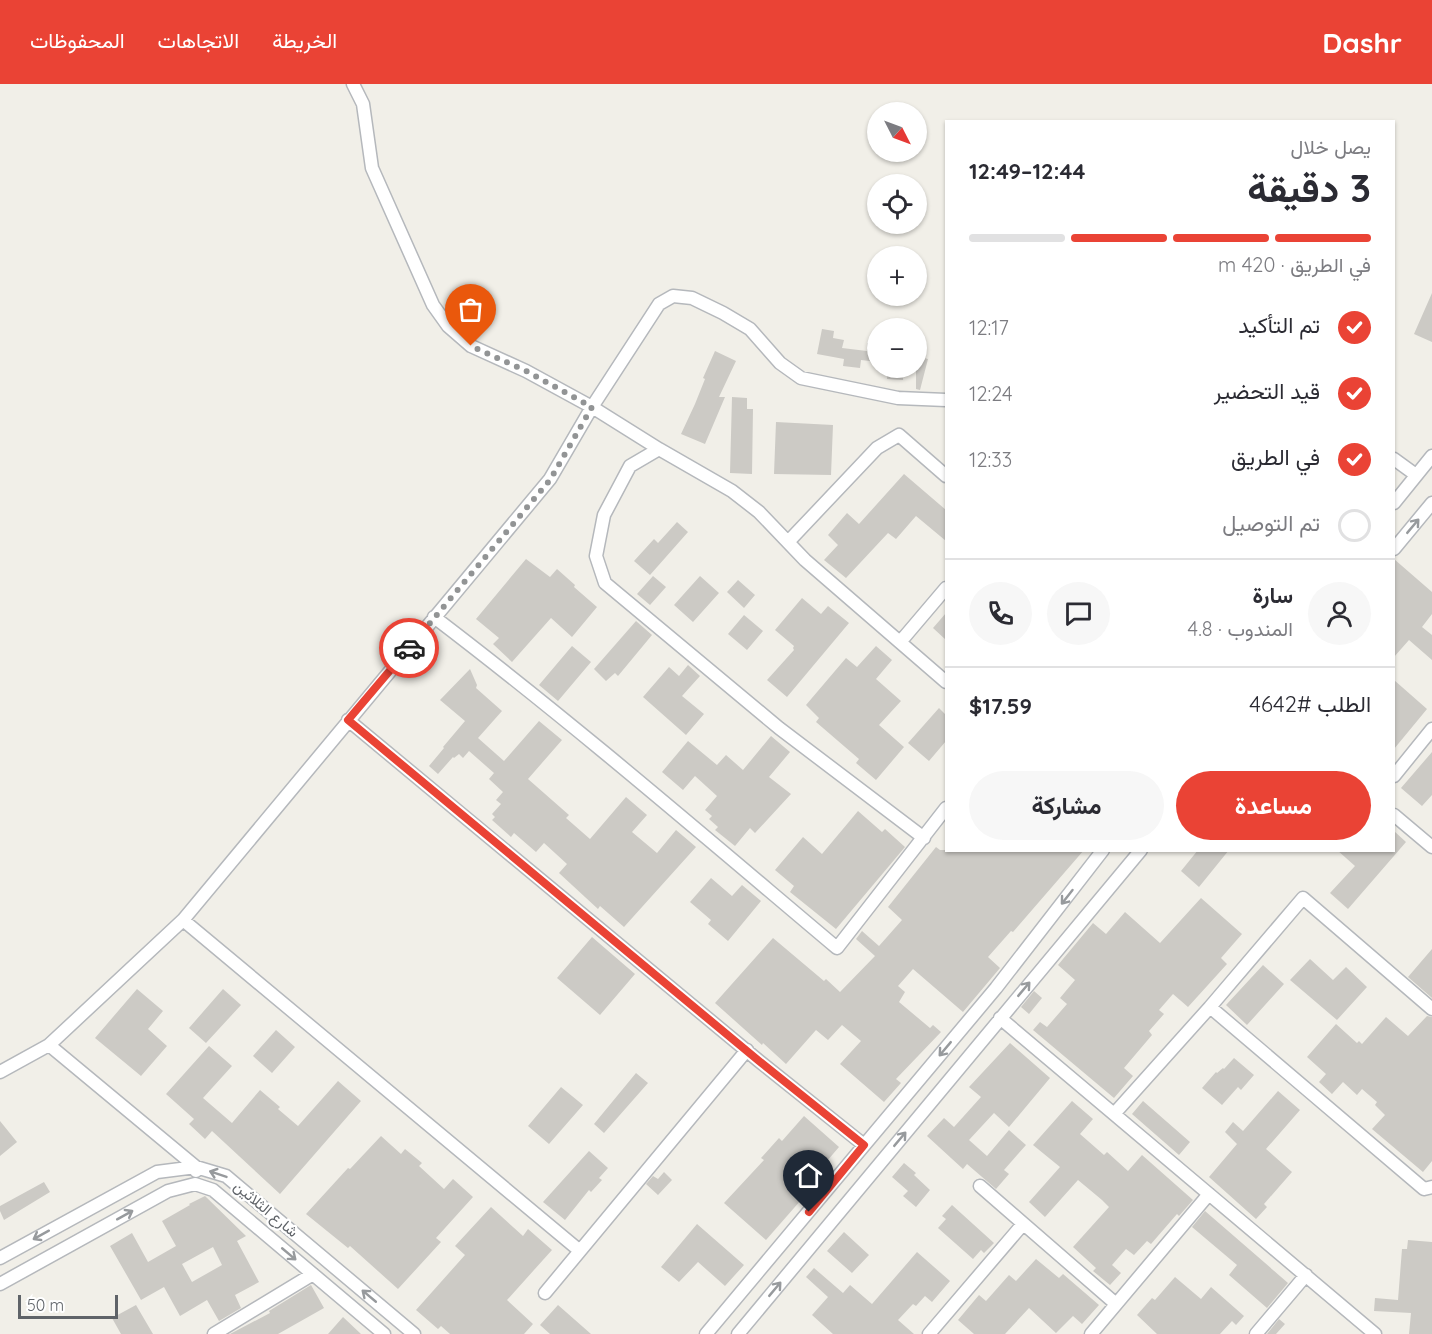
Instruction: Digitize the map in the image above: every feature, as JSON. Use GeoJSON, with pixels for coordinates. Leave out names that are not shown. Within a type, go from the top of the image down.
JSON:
{"type":"FeatureCollection","features":[{"type":"Feature","properties":{"kind":"street"},"geometry":{"type":"LineString","coordinates":[[353,84],[363,104],[372,168],[433,305],[448,326],[471,346],[526,371],[592,407],[732,491],[759,512],[805,560],[945,681]]}},
{"type":"Feature","properties":{"kind":"street"},"geometry":{"type":"LineString","coordinates":[[0,1072],[49,1045],[183,920],[550,480],[592,407],[659,304],[673,296],[692,298],[750,329],[780,363],[801,378],[898,398],[945,400]]}},
{"type":"Feature","properties":{"kind":"street"},"geometry":{"type":"LineString","coordinates":[[788,542],[877,448],[898,435],[945,475]]}},
{"type":"Feature","properties":{"kind":"street"},"geometry":{"type":"LineString","coordinates":[[659,449],[630,466],[604,515],[596,556],[605,583],[779,728],[924,838]]}},
{"type":"Feature","properties":{"kind":"street"},"geometry":{"type":"LineString","coordinates":[[1395,502],[1432,456]]}},
{"type":"Feature","properties":{"kind":"street"},"geometry":{"type":"LineString","coordinates":[[1395,460],[1416,475]]}},
{"type":"Feature","properties":{"kind":"street"},"geometry":{"type":"LineString","coordinates":[[1395,548],[1432,503]]}},
{"type":"Feature","properties":{"kind":"street"},"geometry":{"type":"LineString","coordinates":[[901,641],[945,589]]}},
{"type":"Feature","properties":{"kind":"street"},"geometry":{"type":"LineString","coordinates":[[434,617],[491,660],[586,738],[837,948],[945,809]]}},
{"type":"Feature","properties":{"kind":"street"},"geometry":{"type":"LineString","coordinates":[[348,720],[864,1145]]}},
{"type":"Feature","properties":{"kind":"street"},"geometry":{"type":"LineString","coordinates":[[1395,775],[1432,729]]}},
{"type":"Feature","properties":{"kind":"street"},"geometry":{"type":"LineString","coordinates":[[1395,816],[1432,847]]}},
{"type":"Feature","properties":{"kind":"street"},"geometry":{"type":"LineString","coordinates":[[706,1334],[972,1016],[1101,852]]}},
{"type":"Feature","properties":{"kind":"street"},"geometry":{"type":"LineString","coordinates":[[738,1334],[1139,852]]}},
{"type":"Feature","properties":{"kind":"street"},"geometry":{"type":"LineString","coordinates":[[1114,1114],[1303,898],[1432,1009]]}},
{"type":"Feature","properties":{"kind":"street"},"geometry":{"type":"LineString","coordinates":[[183,920],[580,1251]]}},
{"type":"Feature","properties":{"kind":"street"},"geometry":{"type":"LineString","coordinates":[[1210,1007],[1424,1189],[1432,1187]]}},
{"type":"Feature","properties":{"kind":"street"},"geometry":{"type":"LineString","coordinates":[[972,1016],[991,1029]]}},
{"type":"Feature","properties":{"kind":"street"},"geometry":{"type":"LineString","coordinates":[[1000,1018],[1375,1334]]}},
{"type":"Feature","properties":{"kind":"street"},"geometry":{"type":"LineString","coordinates":[[0,1284],[168,1191],[195,1184],[196,1167],[49,1045]]}},
{"type":"Feature","properties":{"kind":"street"},"geometry":{"type":"LineString","coordinates":[[545,1293],[747,1050]]}},
{"type":"Feature","properties":{"kind":"street","name":"شارع الثلاثين"},"geometry":{"type":"LineString","coordinates":[[0,1258],[157,1172],[196,1167],[225,1176],[414,1334]]}},
{"type":"Feature","properties":{"kind":"street","name":"شارع الثلاثين"},"geometry":{"type":"LineString","coordinates":[[195,1184],[213,1190],[384,1334]]}},
{"type":"Feature","properties":{"kind":"street"},"geometry":{"type":"LineString","coordinates":[[980,1186],[1116,1304]]}},
{"type":"Feature","properties":{"kind":"street"},"geometry":{"type":"LineString","coordinates":[[1091,1334],[1209,1194]]}},
{"type":"Feature","properties":{"kind":"street"},"geometry":{"type":"LineString","coordinates":[[929,1334],[1023,1224]]}},
{"type":"Feature","properties":{"kind":"street"},"geometry":{"type":"LineString","coordinates":[[214,1334],[313,1274]]}},
{"type":"Feature","properties":{"kind":"street"},"geometry":{"type":"LineString","coordinates":[[1256,1334],[1306,1275]]}},
{"type":"Feature","properties":{"kind":"building"},"geometry":{"type":"Polygon","coordinates":[[[1432,293],[1432,342],[1414,334],[1432,293]]]}},
{"type":"Feature","properties":{"kind":"building"},"geometry":{"type":"Polygon","coordinates":[[[822,329],[834,331],[833,338],[844,340],[842,348],[867,351],[867,361],[861,360],[860,368],[843,366],[844,359],[817,354],[822,329]]]}},
{"type":"Feature","properties":{"kind":"building"},"geometry":{"type":"Polygon","coordinates":[[[715,351],[736,361],[719,397],[725,397],[705,444],[681,434],[715,351]]]}},
{"type":"Feature","properties":{"kind":"building"},"geometry":{"type":"Polygon","coordinates":[[[887,378],[903,378],[903,380],[887,378]]]}},
{"type":"Feature","properties":{"kind":"building"},"geometry":{"type":"Polygon","coordinates":[[[916,378],[923,378],[920,390],[916,389],[916,378]]]}},
{"type":"Feature","properties":{"kind":"building"},"geometry":{"type":"Polygon","coordinates":[[[732,397],[747,398],[747,409],[753,409],[752,474],[730,473],[732,397]]]}},
{"type":"Feature","properties":{"kind":"building"},"geometry":{"type":"Polygon","coordinates":[[[776,422],[833,425],[831,475],[774,474],[776,422]]]}},
{"type":"Feature","properties":{"kind":"building"},"geometry":{"type":"Polygon","coordinates":[[[904,474],[945,509],[945,540],[916,516],[896,539],[888,533],[846,578],[824,560],[838,545],[828,535],[847,513],[859,524],[904,474]]]}},
{"type":"Feature","properties":{"kind":"building"},"geometry":{"type":"Polygon","coordinates":[[[677,522],[688,532],[650,575],[634,561],[654,539],[658,543],[677,522]]]}},
{"type":"Feature","properties":{"kind":"building"},"geometry":{"type":"Polygon","coordinates":[[[526,559],[550,577],[557,569],[597,607],[572,637],[551,618],[512,662],[493,644],[499,638],[476,619],[526,559]]]}},
{"type":"Feature","properties":{"kind":"building"},"geometry":{"type":"Polygon","coordinates":[[[1395,560],[1432,592],[1432,614],[1422,627],[1432,635],[1432,660],[1409,640],[1395,656],[1395,560]]]}},
{"type":"Feature","properties":{"kind":"building"},"geometry":{"type":"Polygon","coordinates":[[[653,576],[666,587],[650,605],[637,594],[653,576]]]}},
{"type":"Feature","properties":{"kind":"building"},"geometry":{"type":"Polygon","coordinates":[[[700,576],[719,593],[693,622],[674,605],[700,576]]]}},
{"type":"Feature","properties":{"kind":"building"},"geometry":{"type":"Polygon","coordinates":[[[738,580],[755,595],[744,608],[727,592],[738,580]]]}},
{"type":"Feature","properties":{"kind":"building"},"geometry":{"type":"Polygon","coordinates":[[[802,598],[821,614],[828,606],[849,623],[787,697],[767,680],[794,650],[794,646],[775,630],[802,598]]]}},
{"type":"Feature","properties":{"kind":"building"},"geometry":{"type":"Polygon","coordinates":[[[945,614],[945,639],[933,628],[945,614]]]}},
{"type":"Feature","properties":{"kind":"building"},"geometry":{"type":"Polygon","coordinates":[[[744,615],[763,631],[747,650],[728,634],[744,615]]]}},
{"type":"Feature","properties":{"kind":"building"},"geometry":{"type":"Polygon","coordinates":[[[636,621],[652,635],[618,676],[615,673],[606,681],[594,669],[636,621]]]}},
{"type":"Feature","properties":{"kind":"building"},"geometry":{"type":"Polygon","coordinates":[[[572,646],[591,662],[558,701],[539,685],[572,646]]]}},
{"type":"Feature","properties":{"kind":"building"},"geometry":{"type":"Polygon","coordinates":[[[876,646],[892,660],[876,679],[901,701],[879,725],[904,747],[876,780],[856,763],[859,759],[816,722],[819,718],[806,705],[846,658],[857,667],[876,646]]]}},
{"type":"Feature","properties":{"kind":"building"},"geometry":{"type":"Polygon","coordinates":[[[688,665],[700,676],[682,696],[704,714],[686,735],[643,697],[669,667],[679,676],[688,665]]]}},
{"type":"Feature","properties":{"kind":"building"},"geometry":{"type":"Polygon","coordinates":[[[470,669],[477,685],[476,688],[502,711],[478,738],[504,761],[539,721],[562,740],[528,779],[569,815],[566,818],[590,839],[626,797],[647,815],[632,832],[657,853],[676,830],[696,847],[624,927],[600,906],[598,909],[559,873],[567,864],[544,843],[536,852],[514,833],[511,837],[492,820],[495,817],[492,814],[501,804],[496,800],[503,792],[489,779],[494,773],[469,751],[463,758],[459,754],[453,757],[438,774],[429,766],[465,721],[440,700],[470,669]]]}},
{"type":"Feature","properties":{"kind":"building"},"geometry":{"type":"Polygon","coordinates":[[[1395,681],[1427,709],[1395,748],[1395,681]]]}},
{"type":"Feature","properties":{"kind":"building"},"geometry":{"type":"Polygon","coordinates":[[[939,708],[945,714],[945,742],[929,761],[908,743],[939,708]]]}},
{"type":"Feature","properties":{"kind":"building"},"geometry":{"type":"Polygon","coordinates":[[[771,736],[790,752],[769,777],[791,794],[755,833],[750,828],[735,846],[715,830],[718,827],[709,819],[712,816],[705,810],[717,796],[695,776],[683,790],[662,772],[688,741],[717,765],[726,755],[743,770],[771,736]]]}},
{"type":"Feature","properties":{"kind":"building"},"geometry":{"type":"Polygon","coordinates":[[[1432,752],[1432,795],[1422,806],[1401,788],[1432,752]]]}},
{"type":"Feature","properties":{"kind":"building"},"geometry":{"type":"Polygon","coordinates":[[[858,811],[882,832],[885,829],[905,847],[836,929],[790,892],[794,886],[775,870],[803,837],[822,854],[858,811]]]}},
{"type":"Feature","properties":{"kind":"building"},"geometry":{"type":"Polygon","coordinates":[[[1395,832],[1406,842],[1348,909],[1330,893],[1355,866],[1339,852],[1395,852],[1395,832]]]}},
{"type":"Feature","properties":{"kind":"building"},"geometry":{"type":"Polygon","coordinates":[[[936,847],[945,852],[1082,852],[1013,932],[1011,931],[988,957],[1000,968],[963,1012],[913,969],[898,986],[905,992],[899,1002],[930,1028],[933,1025],[941,1032],[896,1079],[901,1083],[884,1102],[840,1064],[861,1041],[842,1025],[828,1040],[816,1030],[786,1064],[715,1003],[773,938],[840,992],[875,956],[856,939],[862,931],[879,946],[902,920],[888,907],[936,847]]]}},
{"type":"Feature","properties":{"kind":"building"},"geometry":{"type":"Polygon","coordinates":[[[1196,852],[1227,852],[1199,887],[1181,871],[1196,852]]]}},
{"type":"Feature","properties":{"kind":"building"},"geometry":{"type":"Polygon","coordinates":[[[711,878],[732,896],[742,885],[761,901],[728,941],[708,924],[711,920],[690,902],[711,878]]]}},
{"type":"Feature","properties":{"kind":"building"},"geometry":{"type":"Polygon","coordinates":[[[1201,898],[1242,934],[1221,958],[1227,964],[1188,1007],[1173,994],[1159,1010],[1164,1014],[1149,1031],[1152,1035],[1124,1068],[1133,1076],[1114,1098],[1033,1030],[1040,1022],[1047,1027],[1067,1004],[1060,998],[1075,980],[1058,965],[1093,923],[1106,934],[1125,912],[1160,943],[1201,898]]]}},
{"type":"Feature","properties":{"kind":"building"},"geometry":{"type":"Polygon","coordinates":[[[592,937],[635,974],[600,1015],[557,978],[592,937]]]}},
{"type":"Feature","properties":{"kind":"building"},"geometry":{"type":"Polygon","coordinates":[[[1432,949],[1432,998],[1408,977],[1432,949]]]}},
{"type":"Feature","properties":{"kind":"building"},"geometry":{"type":"Polygon","coordinates":[[[1310,959],[1333,980],[1346,967],[1367,987],[1337,1020],[1290,980],[1310,959]]]}},
{"type":"Feature","properties":{"kind":"building"},"geometry":{"type":"Polygon","coordinates":[[[1263,965],[1284,984],[1247,1025],[1226,1005],[1263,965]]]}},
{"type":"Feature","properties":{"kind":"building"},"geometry":{"type":"Polygon","coordinates":[[[137,989],[163,1011],[148,1029],[167,1046],[141,1076],[95,1038],[137,989]]]}},
{"type":"Feature","properties":{"kind":"building"},"geometry":{"type":"Polygon","coordinates":[[[223,989],[241,1005],[206,1043],[189,1028],[223,989]]]}},
{"type":"Feature","properties":{"kind":"building"},"geometry":{"type":"Polygon","coordinates":[[[1034,991],[1042,998],[1029,1014],[1021,1007],[1034,991]]]}},
{"type":"Feature","properties":{"kind":"building"},"geometry":{"type":"Polygon","coordinates":[[[1427,1016],[1432,1017],[1432,1161],[1423,1172],[1372,1129],[1385,1115],[1375,1105],[1377,1102],[1362,1089],[1357,1095],[1343,1082],[1332,1094],[1319,1082],[1326,1074],[1307,1057],[1336,1024],[1357,1043],[1359,1041],[1362,1044],[1386,1017],[1408,1036],[1427,1016]]]}},
{"type":"Feature","properties":{"kind":"building"},"geometry":{"type":"Polygon","coordinates":[[[276,1030],[295,1047],[272,1073],[253,1056],[276,1030]]]}},
{"type":"Feature","properties":{"kind":"building"},"geometry":{"type":"Polygon","coordinates":[[[1010,1043],[1050,1078],[1009,1127],[994,1113],[969,1140],[987,1156],[1009,1130],[1026,1145],[1004,1170],[1009,1174],[996,1189],[967,1164],[963,1169],[927,1136],[944,1118],[954,1127],[981,1097],[969,1087],[1010,1043]]]}},
{"type":"Feature","properties":{"kind":"building"},"geometry":{"type":"Polygon","coordinates":[[[209,1046],[232,1066],[203,1098],[232,1123],[260,1090],[298,1126],[338,1081],[361,1101],[280,1194],[212,1131],[205,1139],[189,1124],[194,1119],[166,1094],[209,1046]]]}},
{"type":"Feature","properties":{"kind":"building"},"geometry":{"type":"Polygon","coordinates":[[[1234,1058],[1254,1075],[1241,1090],[1238,1087],[1222,1105],[1202,1088],[1216,1072],[1224,1069],[1234,1058]]]}},
{"type":"Feature","properties":{"kind":"building"},"geometry":{"type":"Polygon","coordinates":[[[636,1073],[648,1083],[604,1133],[594,1124],[636,1073]]]}},
{"type":"Feature","properties":{"kind":"building"},"geometry":{"type":"Polygon","coordinates":[[[561,1087],[583,1105],[549,1144],[528,1126],[561,1087]]]}},
{"type":"Feature","properties":{"kind":"building"},"geometry":{"type":"Polygon","coordinates":[[[1278,1091],[1300,1110],[1266,1149],[1292,1172],[1264,1204],[1267,1207],[1256,1219],[1209,1177],[1237,1144],[1225,1132],[1233,1122],[1243,1131],[1278,1091]]]}},
{"type":"Feature","properties":{"kind":"building"},"geometry":{"type":"Polygon","coordinates":[[[1072,1101],[1093,1119],[1080,1134],[1104,1155],[1107,1152],[1128,1171],[1142,1155],[1193,1200],[1179,1216],[1177,1214],[1151,1244],[1147,1241],[1134,1255],[1126,1249],[1112,1265],[1121,1273],[1110,1285],[1093,1271],[1096,1268],[1073,1247],[1109,1207],[1078,1180],[1045,1217],[1029,1202],[1060,1167],[1033,1145],[1072,1101]]]}},
{"type":"Feature","properties":{"kind":"building"},"geometry":{"type":"Polygon","coordinates":[[[1143,1101],[1190,1142],[1179,1155],[1132,1114],[1143,1101]]]}},
{"type":"Feature","properties":{"kind":"building"},"geometry":{"type":"Polygon","coordinates":[[[804,1116],[839,1147],[797,1196],[801,1200],[766,1240],[724,1203],[764,1160],[761,1158],[779,1138],[782,1141],[804,1116]]]}},
{"type":"Feature","properties":{"kind":"building"},"geometry":{"type":"Polygon","coordinates":[[[0,1121],[17,1142],[0,1156],[0,1121]]]}},
{"type":"Feature","properties":{"kind":"building"},"geometry":{"type":"Polygon","coordinates":[[[381,1136],[401,1154],[405,1149],[422,1163],[419,1166],[444,1189],[453,1179],[473,1197],[436,1238],[441,1242],[398,1289],[350,1246],[348,1248],[306,1214],[381,1136]]]}},
{"type":"Feature","properties":{"kind":"building"},"geometry":{"type":"Polygon","coordinates":[[[589,1151],[608,1168],[599,1178],[602,1180],[591,1192],[589,1190],[565,1220],[543,1202],[589,1151]]]}},
{"type":"Feature","properties":{"kind":"building"},"geometry":{"type":"Polygon","coordinates":[[[904,1163],[930,1190],[916,1207],[903,1196],[908,1191],[892,1177],[904,1163]]]}},
{"type":"Feature","properties":{"kind":"building"},"geometry":{"type":"Polygon","coordinates":[[[664,1172],[672,1180],[658,1195],[646,1184],[653,1176],[658,1179],[664,1172]]]}},
{"type":"Feature","properties":{"kind":"building"},"geometry":{"type":"Polygon","coordinates":[[[44,1182],[50,1192],[4,1220],[0,1206],[44,1182]]]}},
{"type":"Feature","properties":{"kind":"building"},"geometry":{"type":"Polygon","coordinates":[[[205,1196],[246,1236],[237,1241],[259,1282],[235,1295],[241,1308],[219,1321],[207,1300],[180,1316],[164,1287],[141,1300],[110,1246],[132,1233],[148,1262],[176,1246],[162,1221],[205,1196]],[[213,1247],[182,1264],[192,1282],[222,1265],[213,1247]]]}},
{"type":"Feature","properties":{"kind":"building"},"geometry":{"type":"Polygon","coordinates":[[[952,1205],[994,1243],[984,1253],[981,1250],[973,1259],[938,1228],[946,1219],[942,1216],[952,1205]]]}},
{"type":"Feature","properties":{"kind":"building"},"geometry":{"type":"Polygon","coordinates":[[[491,1207],[523,1236],[528,1229],[552,1250],[507,1300],[533,1324],[524,1334],[450,1334],[441,1326],[438,1329],[416,1310],[465,1255],[455,1246],[491,1207]]]}},
{"type":"Feature","properties":{"kind":"building"},"geometry":{"type":"Polygon","coordinates":[[[1205,1211],[1288,1283],[1267,1308],[1229,1275],[1237,1265],[1192,1227],[1205,1211]]]}},
{"type":"Feature","properties":{"kind":"building"},"geometry":{"type":"Polygon","coordinates":[[[697,1224],[744,1265],[725,1286],[698,1262],[679,1282],[661,1267],[697,1224]]]}},
{"type":"Feature","properties":{"kind":"building"},"geometry":{"type":"Polygon","coordinates":[[[844,1232],[869,1255],[852,1273],[827,1251],[844,1232]]]}},
{"type":"Feature","properties":{"kind":"building"},"geometry":{"type":"Polygon","coordinates":[[[1408,1240],[1432,1242],[1432,1334],[1409,1334],[1411,1313],[1374,1311],[1375,1298],[1398,1300],[1402,1249],[1407,1249],[1408,1240]]]}},
{"type":"Feature","properties":{"kind":"building"},"geometry":{"type":"Polygon","coordinates":[[[917,1252],[950,1281],[932,1302],[925,1296],[916,1306],[913,1304],[898,1320],[914,1334],[833,1334],[812,1315],[828,1297],[806,1277],[814,1268],[843,1293],[850,1285],[872,1304],[917,1252]]]}},
{"type":"Feature","properties":{"kind":"building"},"geometry":{"type":"Polygon","coordinates":[[[1036,1259],[1059,1278],[1063,1274],[1099,1305],[1082,1324],[1073,1316],[1056,1333],[1029,1308],[1005,1334],[974,1334],[958,1320],[979,1295],[986,1301],[1009,1275],[1016,1281],[1036,1259]]]}},
{"type":"Feature","properties":{"kind":"building"},"geometry":{"type":"Polygon","coordinates":[[[1175,1277],[1201,1299],[1211,1287],[1244,1316],[1236,1325],[1232,1321],[1220,1334],[1157,1334],[1137,1315],[1152,1298],[1155,1300],[1175,1277]]]}},
{"type":"Feature","properties":{"kind":"building"},"geometry":{"type":"Polygon","coordinates":[[[311,1285],[324,1308],[278,1334],[230,1334],[270,1313],[269,1311],[311,1285]]]}},
{"type":"Feature","properties":{"kind":"building"},"geometry":{"type":"Polygon","coordinates":[[[136,1305],[153,1334],[121,1334],[112,1318],[136,1305]]]}},
{"type":"Feature","properties":{"kind":"building"},"geometry":{"type":"Polygon","coordinates":[[[558,1305],[591,1334],[550,1334],[540,1325],[558,1305]]]}},
{"type":"Feature","properties":{"kind":"building"},"geometry":{"type":"Polygon","coordinates":[[[343,1317],[361,1334],[328,1334],[343,1317]]]}},
{"type":"Feature","properties":{"kind":"building"},"geometry":{"type":"Polygon","coordinates":[[[1279,1319],[1285,1324],[1276,1334],[1267,1334],[1279,1319]]]}},
{"type":"Feature","properties":{"kind":"way so far"},"geometry":{"type":"LineString","coordinates":[[409,648],[550,480],[592,407],[526,371],[471,346]]}},
{"type":"Feature","properties":{"kind":"route"},"geometry":{"type":"LineString","coordinates":[[409,648],[348,720],[759,1061],[864,1145],[809,1212]]}}]}
